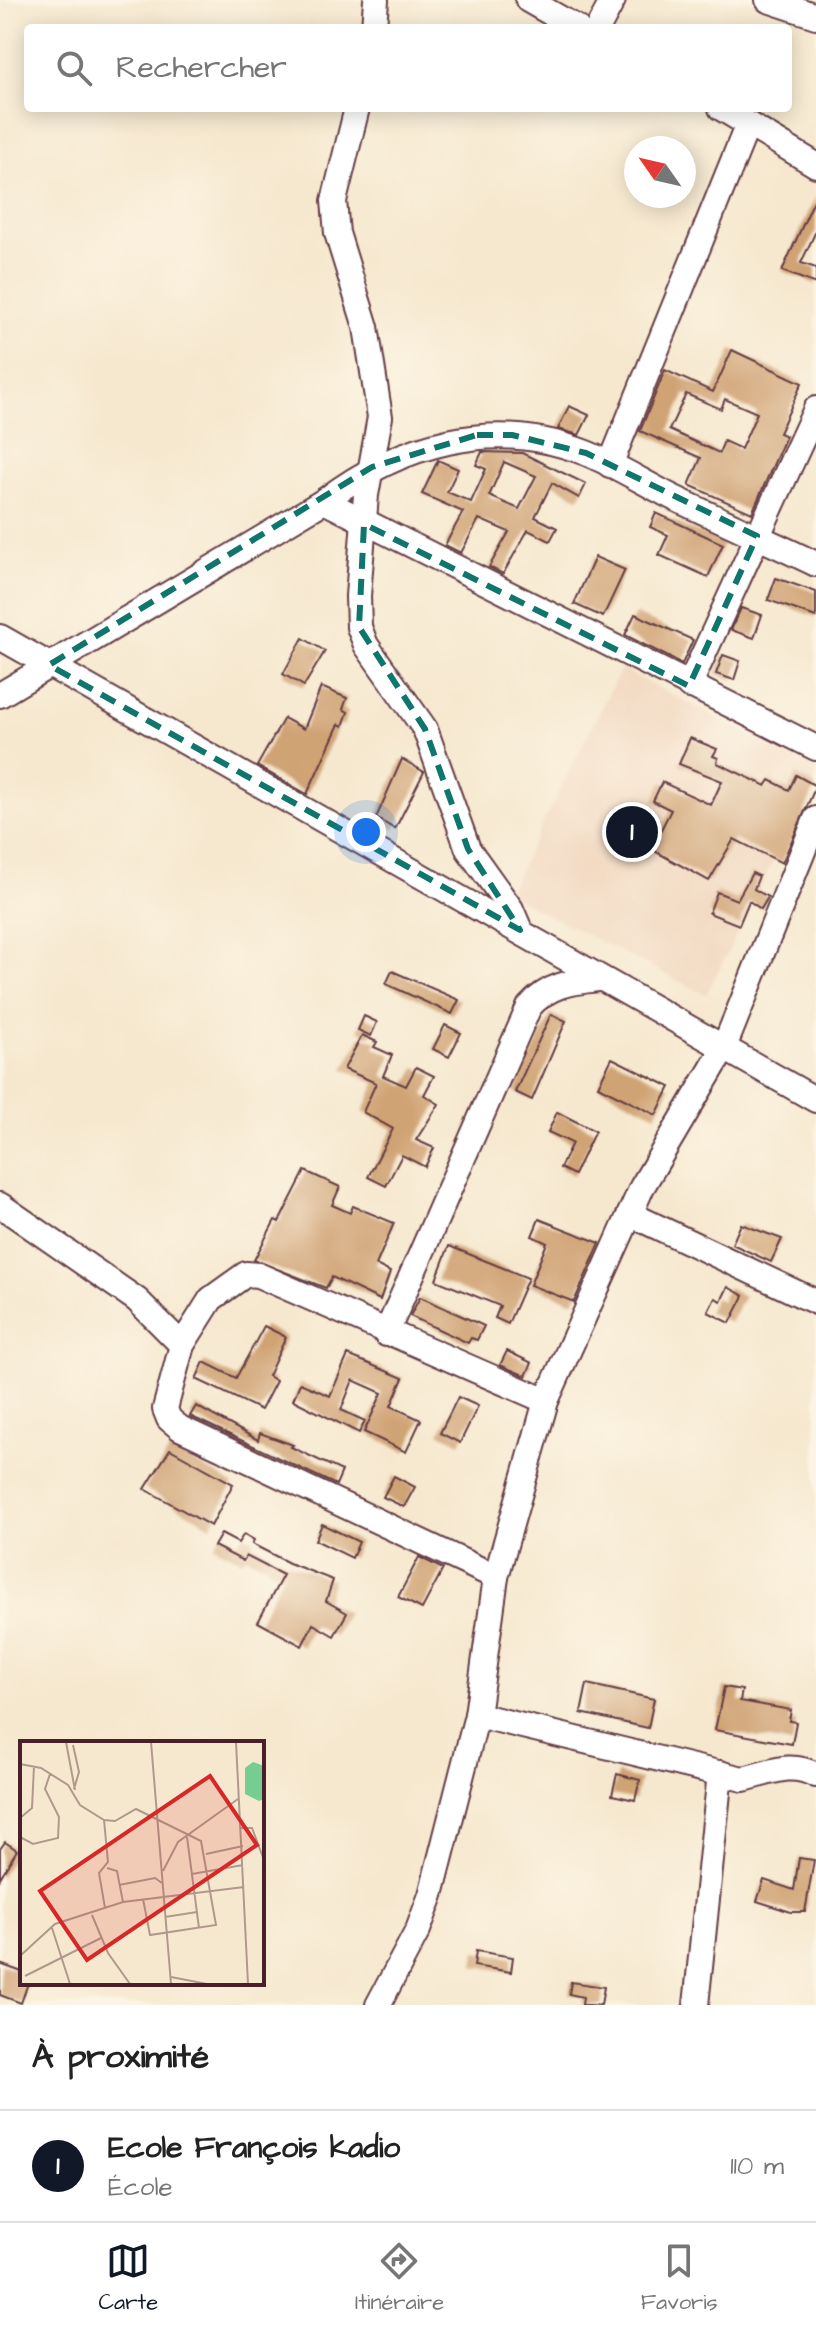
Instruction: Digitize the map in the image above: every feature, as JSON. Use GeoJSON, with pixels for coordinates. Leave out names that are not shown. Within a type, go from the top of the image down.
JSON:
{"type":"FeatureCollection","features":[{"type":"Feature","properties":{"kind":"street"},"geometry":{"type":"LineString","coordinates":[[374,24],[376,0]]}},
{"type":"Feature","properties":{"kind":"street"},"geometry":{"type":"LineString","coordinates":[[528,0],[570,24]]}},
{"type":"Feature","properties":{"kind":"street"},"geometry":{"type":"LineString","coordinates":[[600,24],[613,0]]}},
{"type":"Feature","properties":{"kind":"street"},"geometry":{"type":"LineString","coordinates":[[768,0],[816,16]]}},
{"type":"Feature","properties":{"kind":"street"},"geometry":{"type":"LineString","coordinates":[[356,112],[334,201],[337,233],[366,327],[380,417],[364,524],[358,596],[359,627],[366,645],[425,729],[468,849],[511,909],[520,930]]}},
{"type":"Feature","properties":{"kind":"street"},"geometry":{"type":"LineString","coordinates":[[728,112],[816,165]]}},
{"type":"Feature","properties":{"kind":"street"},"geometry":{"type":"LineString","coordinates":[[610,465],[748,124]]}},
{"type":"Feature","properties":{"kind":"street"},"geometry":{"type":"LineString","coordinates":[[689,686],[816,409]]}},
{"type":"Feature","properties":{"kind":"street"},"geometry":{"type":"LineString","coordinates":[[0,695],[324,501],[372,467],[434,445],[477,435],[512,435],[550,442],[610,465],[816,564]]}},
{"type":"Feature","properties":{"kind":"street"},"geometry":{"type":"LineString","coordinates":[[324,501],[364,524],[816,748]]}},
{"type":"Feature","properties":{"kind":"street"},"geometry":{"type":"LineString","coordinates":[[0,637],[520,930],[598,979],[723,1050],[816,1100]]}},
{"type":"Feature","properties":{"kind":"street"},"geometry":{"type":"LineString","coordinates":[[378,2005],[418,1930],[431,1895],[477,1715],[496,1577],[546,1401],[642,1187],[723,1050],[816,819]]}},
{"type":"Feature","properties":{"kind":"street"},"geometry":{"type":"LineString","coordinates":[[386,1334],[529,1007],[541,993],[563,983],[598,979]]}},
{"type":"Feature","properties":{"kind":"street"},"geometry":{"type":"LineString","coordinates":[[0,1205],[137,1300],[182,1345]]}},
{"type":"Feature","properties":{"kind":"street"},"geometry":{"type":"LineString","coordinates":[[630,1214],[816,1302]]}},
{"type":"Feature","properties":{"kind":"street"},"geometry":{"type":"LineString","coordinates":[[496,1577],[180,1428],[169,1419],[165,1409],[182,1345],[211,1299],[246,1274],[258,1275],[386,1334],[546,1401]]}},
{"type":"Feature","properties":{"kind":"street"},"geometry":{"type":"LineString","coordinates":[[477,1715],[743,1779],[783,1766],[804,1769],[816,1775]]}},
{"type":"Feature","properties":{"kind":"street"},"geometry":{"type":"LineString","coordinates":[[696,2005],[720,1773]]}},
{"type":"Feature","properties":{"kind":"highlighted area"},"geometry":{"type":"Polygon","coordinates":[[[477,435],[512,435],[586,453],[757,536],[689,686],[364,524],[359,627],[425,729],[468,849],[520,930],[49,665],[372,467],[477,435]]]}},
{"type":"Feature","properties":{"kind":"shaded area"},"geometry":{"type":"Polygon","coordinates":[[[621,669],[816,768],[816,777],[706,995],[507,894],[621,669]]]}},
{"type":"Feature","properties":{"kind":"building"},"geometry":{"type":"Polygon","coordinates":[[[816,196],[816,231],[801,263],[816,268],[816,284],[782,271],[816,196]]]}},
{"type":"Feature","properties":{"kind":"building"},"geometry":{"type":"Polygon","coordinates":[[[732,350],[802,383],[779,433],[786,436],[752,513],[689,485],[701,458],[640,431],[665,370],[713,392],[732,350]],[[686,394],[669,430],[719,453],[724,441],[741,449],[757,413],[725,399],[721,409],[686,394]]]}},
{"type":"Feature","properties":{"kind":"building"},"geometry":{"type":"Polygon","coordinates":[[[569,406],[589,415],[579,435],[558,429],[569,406]]]}},
{"type":"Feature","properties":{"kind":"building"},"geometry":{"type":"Polygon","coordinates":[[[482,452],[522,453],[586,484],[579,498],[552,483],[535,517],[557,528],[550,541],[528,530],[503,574],[489,567],[509,532],[479,519],[461,553],[445,545],[463,512],[422,494],[438,460],[458,469],[447,492],[471,502],[486,469],[476,465],[482,452]],[[504,462],[489,496],[519,509],[536,476],[504,462]]]}},
{"type":"Feature","properties":{"kind":"building"},"geometry":{"type":"Polygon","coordinates":[[[656,513],[723,544],[708,577],[659,555],[668,535],[650,527],[656,513]]]}},
{"type":"Feature","properties":{"kind":"building"},"geometry":{"type":"Polygon","coordinates":[[[595,557],[625,570],[603,617],[574,604],[595,557]]]}},
{"type":"Feature","properties":{"kind":"building"},"geometry":{"type":"Polygon","coordinates":[[[776,578],[816,592],[816,617],[768,600],[776,578]]]}},
{"type":"Feature","properties":{"kind":"building"},"geometry":{"type":"Polygon","coordinates":[[[741,608],[762,615],[754,638],[731,630],[741,608]]]}},
{"type":"Feature","properties":{"kind":"building"},"geometry":{"type":"Polygon","coordinates":[[[635,614],[693,640],[682,664],[625,635],[635,614]]]}},
{"type":"Feature","properties":{"kind":"building"},"geometry":{"type":"Polygon","coordinates":[[[303,638],[325,651],[304,686],[283,674],[303,638]]]}},
{"type":"Feature","properties":{"kind":"building"},"geometry":{"type":"Polygon","coordinates":[[[723,655],[740,661],[734,680],[716,674],[723,655]]]}},
{"type":"Feature","properties":{"kind":"building"},"geometry":{"type":"Polygon","coordinates":[[[321,687],[347,698],[343,709],[348,712],[343,726],[339,724],[307,794],[257,766],[284,718],[304,729],[321,687]]]}},
{"type":"Feature","properties":{"kind":"building"},"geometry":{"type":"Polygon","coordinates":[[[690,738],[717,749],[713,756],[718,758],[717,763],[766,786],[770,780],[789,790],[796,775],[816,786],[782,863],[734,839],[709,881],[651,849],[671,810],[653,801],[662,782],[711,805],[722,781],[679,764],[690,738]]]}},
{"type":"Feature","properties":{"kind":"building"},"geometry":{"type":"Polygon","coordinates":[[[402,759],[424,772],[395,829],[376,818],[402,759]]]}},
{"type":"Feature","properties":{"kind":"building"},"geometry":{"type":"Polygon","coordinates":[[[752,873],[759,876],[754,889],[768,897],[761,909],[749,901],[739,925],[709,913],[717,892],[737,900],[752,873]]]}},
{"type":"Feature","properties":{"kind":"building"},"geometry":{"type":"Polygon","coordinates":[[[392,971],[459,1000],[452,1014],[386,984],[392,971]]]}},
{"type":"Feature","properties":{"kind":"building"},"geometry":{"type":"Polygon","coordinates":[[[551,1014],[566,1021],[532,1100],[515,1092],[551,1014]]]}},
{"type":"Feature","properties":{"kind":"building"},"geometry":{"type":"Polygon","coordinates":[[[364,1016],[377,1022],[371,1036],[358,1030],[364,1016]]]}},
{"type":"Feature","properties":{"kind":"building"},"geometry":{"type":"Polygon","coordinates":[[[445,1025],[461,1033],[449,1057],[433,1049],[445,1025]]]}},
{"type":"Feature","properties":{"kind":"building"},"geometry":{"type":"Polygon","coordinates":[[[362,1035],[377,1042],[374,1047],[392,1055],[383,1076],[406,1086],[416,1067],[434,1076],[424,1095],[439,1104],[416,1140],[434,1148],[425,1167],[402,1155],[386,1186],[368,1177],[393,1129],[363,1112],[376,1083],[344,1069],[362,1035]]]}},
{"type":"Feature","properties":{"kind":"building"},"geometry":{"type":"Polygon","coordinates":[[[612,1058],[670,1087],[656,1115],[598,1086],[612,1058]]]}},
{"type":"Feature","properties":{"kind":"building"},"geometry":{"type":"Polygon","coordinates":[[[557,1112],[595,1131],[574,1175],[560,1168],[572,1143],[548,1132],[557,1112]]]}},
{"type":"Feature","properties":{"kind":"building"},"geometry":{"type":"Polygon","coordinates":[[[305,1171],[340,1187],[332,1205],[350,1213],[353,1206],[394,1223],[376,1265],[390,1272],[380,1300],[332,1277],[326,1288],[254,1260],[275,1220],[279,1222],[305,1171]]]}},
{"type":"Feature","properties":{"kind":"building"},"geometry":{"type":"Polygon","coordinates":[[[539,1219],[600,1243],[574,1302],[530,1285],[547,1243],[532,1236],[539,1219]]]}},
{"type":"Feature","properties":{"kind":"building"},"geometry":{"type":"Polygon","coordinates":[[[741,1224],[782,1239],[771,1262],[732,1244],[741,1224]]]}},
{"type":"Feature","properties":{"kind":"building"},"geometry":{"type":"Polygon","coordinates":[[[449,1246],[528,1278],[508,1324],[495,1318],[500,1306],[436,1280],[449,1246]]]}},
{"type":"Feature","properties":{"kind":"building"},"geometry":{"type":"Polygon","coordinates":[[[728,1287],[744,1296],[730,1323],[708,1312],[715,1298],[721,1301],[728,1287]]]}},
{"type":"Feature","properties":{"kind":"building"},"geometry":{"type":"Polygon","coordinates":[[[420,1297],[484,1326],[477,1340],[471,1338],[468,1343],[410,1316],[420,1297]]]}},
{"type":"Feature","properties":{"kind":"building"},"geometry":{"type":"Polygon","coordinates":[[[264,1326],[286,1337],[268,1376],[276,1381],[261,1410],[196,1379],[204,1362],[236,1378],[264,1326]]]}},
{"type":"Feature","properties":{"kind":"building"},"geometry":{"type":"Polygon","coordinates":[[[507,1351],[532,1363],[526,1376],[500,1365],[507,1351]]]}},
{"type":"Feature","properties":{"kind":"building"},"geometry":{"type":"Polygon","coordinates":[[[348,1355],[403,1378],[391,1406],[421,1420],[406,1452],[364,1432],[382,1393],[353,1380],[341,1410],[365,1421],[359,1433],[293,1400],[300,1383],[330,1396],[348,1355]]]}},
{"type":"Feature","properties":{"kind":"building"},"geometry":{"type":"Polygon","coordinates":[[[458,1397],[478,1406],[460,1443],[440,1433],[458,1397]]]}},
{"type":"Feature","properties":{"kind":"building"},"geometry":{"type":"Polygon","coordinates":[[[196,1406],[258,1440],[260,1433],[293,1445],[291,1447],[342,1471],[336,1485],[190,1416],[196,1406]]]}},
{"type":"Feature","properties":{"kind":"building"},"geometry":{"type":"Polygon","coordinates":[[[170,1449],[233,1484],[211,1526],[145,1489],[170,1449]]]}},
{"type":"Feature","properties":{"kind":"building"},"geometry":{"type":"Polygon","coordinates":[[[394,1476],[415,1487],[404,1507],[383,1497],[394,1476]]]}},
{"type":"Feature","properties":{"kind":"building"},"geometry":{"type":"Polygon","coordinates":[[[322,1524],[359,1542],[352,1558],[315,1540],[322,1524]]]}},
{"type":"Feature","properties":{"kind":"building"},"geometry":{"type":"Polygon","coordinates":[[[221,1534],[238,1543],[244,1534],[254,1540],[252,1544],[333,1580],[326,1601],[347,1613],[334,1636],[313,1624],[302,1646],[258,1622],[283,1575],[246,1556],[243,1561],[214,1546],[221,1534]]]}},
{"type":"Feature","properties":{"kind":"building"},"geometry":{"type":"Polygon","coordinates":[[[419,1557],[443,1569],[422,1609],[398,1597],[419,1557]]]}},
{"type":"Feature","properties":{"kind":"building"},"geometry":{"type":"Polygon","coordinates":[[[587,1684],[654,1699],[648,1728],[581,1713],[587,1684]]]}},
{"type":"Feature","properties":{"kind":"building"},"geometry":{"type":"Polygon","coordinates":[[[724,1687],[742,1690],[740,1701],[791,1710],[789,1721],[796,1722],[792,1744],[715,1730],[724,1687]]]}},
{"type":"Feature","properties":{"kind":"building"},"geometry":{"type":"Polygon","coordinates":[[[617,1774],[640,1780],[635,1800],[612,1795],[617,1774]]]}},
{"type":"Feature","properties":{"kind":"building"},"geometry":{"type":"Polygon","coordinates":[[[5,1842],[17,1850],[0,1878],[0,1849],[5,1842]]]}},
{"type":"Feature","properties":{"kind":"building"},"geometry":{"type":"Polygon","coordinates":[[[799,1858],[814,1860],[805,1912],[791,1912],[757,1901],[764,1880],[794,1890],[799,1858]]]}},
{"type":"Feature","properties":{"kind":"building"},"geometry":{"type":"Polygon","coordinates":[[[476,1951],[513,1957],[511,1972],[474,1966],[476,1951]]]}},
{"type":"Feature","properties":{"kind":"building"},"geometry":{"type":"Polygon","coordinates":[[[0,1964],[20,1971],[20,1985],[27,1985],[21,2003],[0,1995],[0,1964]]]}},
{"type":"Feature","properties":{"kind":"building"},"geometry":{"type":"Polygon","coordinates":[[[571,1982],[604,1987],[601,2005],[582,2005],[583,1997],[569,1994],[571,1982]]]}},
{"type":"Feature","properties":{"kind":"place","name":"Ecole François kadio"},"geometry":{"type":"Point","coordinates":[632,832]}}]}
